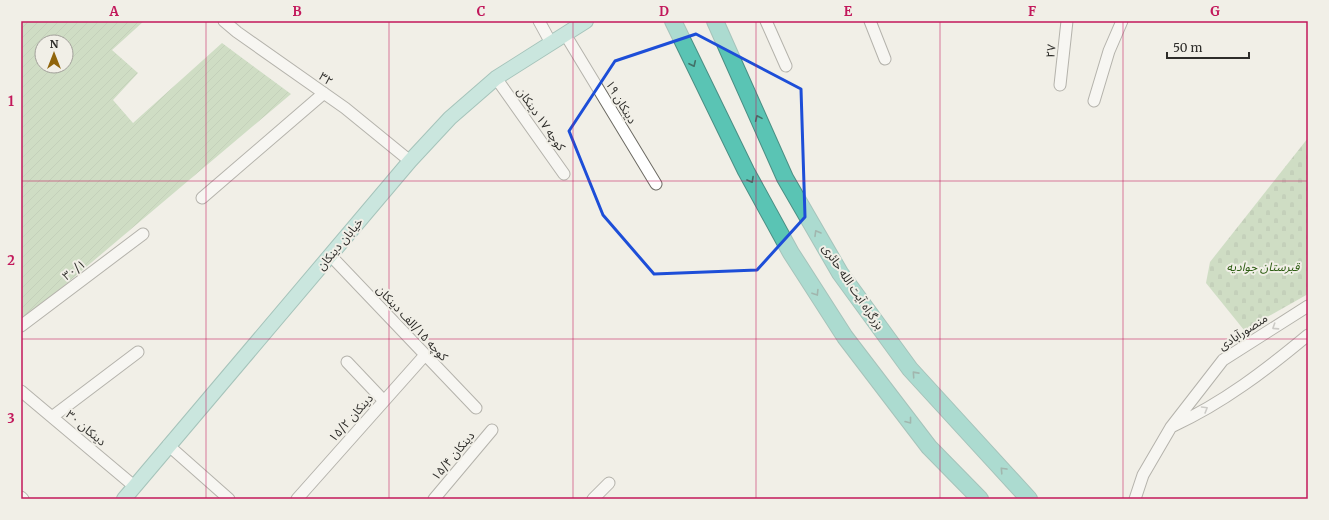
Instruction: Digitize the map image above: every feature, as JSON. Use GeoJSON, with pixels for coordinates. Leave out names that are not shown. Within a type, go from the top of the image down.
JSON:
{"type":"FeatureCollection","features":[{"type":"Feature","properties":{"kind":"highway","name":"بزرگراه آیت الله حائری"},"geometry":{"type":"LineString","coordinates":[[715,21],[785,178],[840,273],[910,369],[1029,499]]}},
{"type":"Feature","properties":{"kind":"highway"},"geometry":{"type":"LineString","coordinates":[[675,25],[746,171],[791,254],[845,337],[929,447],[980,499]]}},
{"type":"Feature","properties":{"kind":"main road","name":"خیابان دینکان"},"geometry":{"type":"LineString","coordinates":[[124,499],[168,445],[410,161],[450,118],[496,78],[586,21]]}},
{"type":"Feature","properties":{"kind":"street","name":"۳۲"},"geometry":{"type":"LineString","coordinates":[[224,21],[237,32],[324,93],[410,161]]}},
{"type":"Feature","properties":{"kind":"street"},"geometry":{"type":"LineString","coordinates":[[539,21],[551,43]]}},
{"type":"Feature","properties":{"kind":"street"},"geometry":{"type":"LineString","coordinates":[[766,21],[786,66]]}},
{"type":"Feature","properties":{"kind":"street"},"geometry":{"type":"LineString","coordinates":[[870,21],[885,59]]}},
{"type":"Feature","properties":{"kind":"street","name":"۲۷"},"geometry":{"type":"LineString","coordinates":[[1060,84],[1066,21]]}},
{"type":"Feature","properties":{"kind":"street"},"geometry":{"type":"LineString","coordinates":[[1094,101],[1109,50],[1122,21]]}},
{"type":"Feature","properties":{"kind":"street","name":"۱۹ دینکان"},"geometry":{"type":"LineString","coordinates":[[564,34],[656,184]]}},
{"type":"Feature","properties":{"kind":"street","name":"کوچه ۱۷ دینکان"},"geometry":{"type":"LineString","coordinates":[[496,78],[564,174]]}},
{"type":"Feature","properties":{"kind":"street"},"geometry":{"type":"LineString","coordinates":[[202,198],[324,93]]}},
{"type":"Feature","properties":{"kind":"street","name":"۳۰/۱"},"geometry":{"type":"LineString","coordinates":[[21,326],[143,234]]}},
{"type":"Feature","properties":{"kind":"street","name":"کوچه ۱۵/الف دینکان"},"geometry":{"type":"LineString","coordinates":[[330,255],[476,408]]}},
{"type":"Feature","properties":{"kind":"street","name":"منصورآبادی"},"geometry":{"type":"LineString","coordinates":[[1135,499],[1143,475],[1171,427],[1223,360],[1308,306]]}},
{"type":"Feature","properties":{"kind":"street"},"geometry":{"type":"LineString","coordinates":[[1171,427],[1240,388],[1308,335]]}},
{"type":"Feature","properties":{"kind":"street"},"geometry":{"type":"LineString","coordinates":[[52,417],[138,352]]}},
{"type":"Feature","properties":{"kind":"street","name":"۱۵/۲ دینکان"},"geometry":{"type":"LineString","coordinates":[[297,499],[425,355]]}},
{"type":"Feature","properties":{"kind":"street"},"geometry":{"type":"LineString","coordinates":[[347,362],[384,401]]}},
{"type":"Feature","properties":{"kind":"street","name":"۳۰ دینکان"},"geometry":{"type":"LineString","coordinates":[[21,391],[134,486]]}},
{"type":"Feature","properties":{"kind":"street","name":"۱۵/۴ دینکان"},"geometry":{"type":"LineString","coordinates":[[435,499],[492,430]]}},
{"type":"Feature","properties":{"kind":"street"},"geometry":{"type":"LineString","coordinates":[[168,445],[229,499]]}},
{"type":"Feature","properties":{"kind":"street"},"geometry":{"type":"LineString","coordinates":[[593,499],[609,482]]}},
{"type":"Feature","properties":{"kind":"highlighted area"},"geometry":{"type":"Polygon","coordinates":[[[696,34],[801,89],[805,217],[757,270],[654,274],[603,215],[569,131],[615,61],[696,34]]]}},
{"type":"Feature","properties":{"kind":"green space"},"geometry":{"type":"Polygon","coordinates":[[[21,21],[144,21],[112,50],[138,73],[113,100],[133,123],[222,43],[291,94],[21,322],[21,21]]]}},
{"type":"Feature","properties":{"kind":"green space","name":"قبرستان جوادیه"},"geometry":{"type":"Polygon","coordinates":[[[1308,138],[1308,294],[1244,330],[1206,283],[1210,262],[1308,138]]]}}]}
